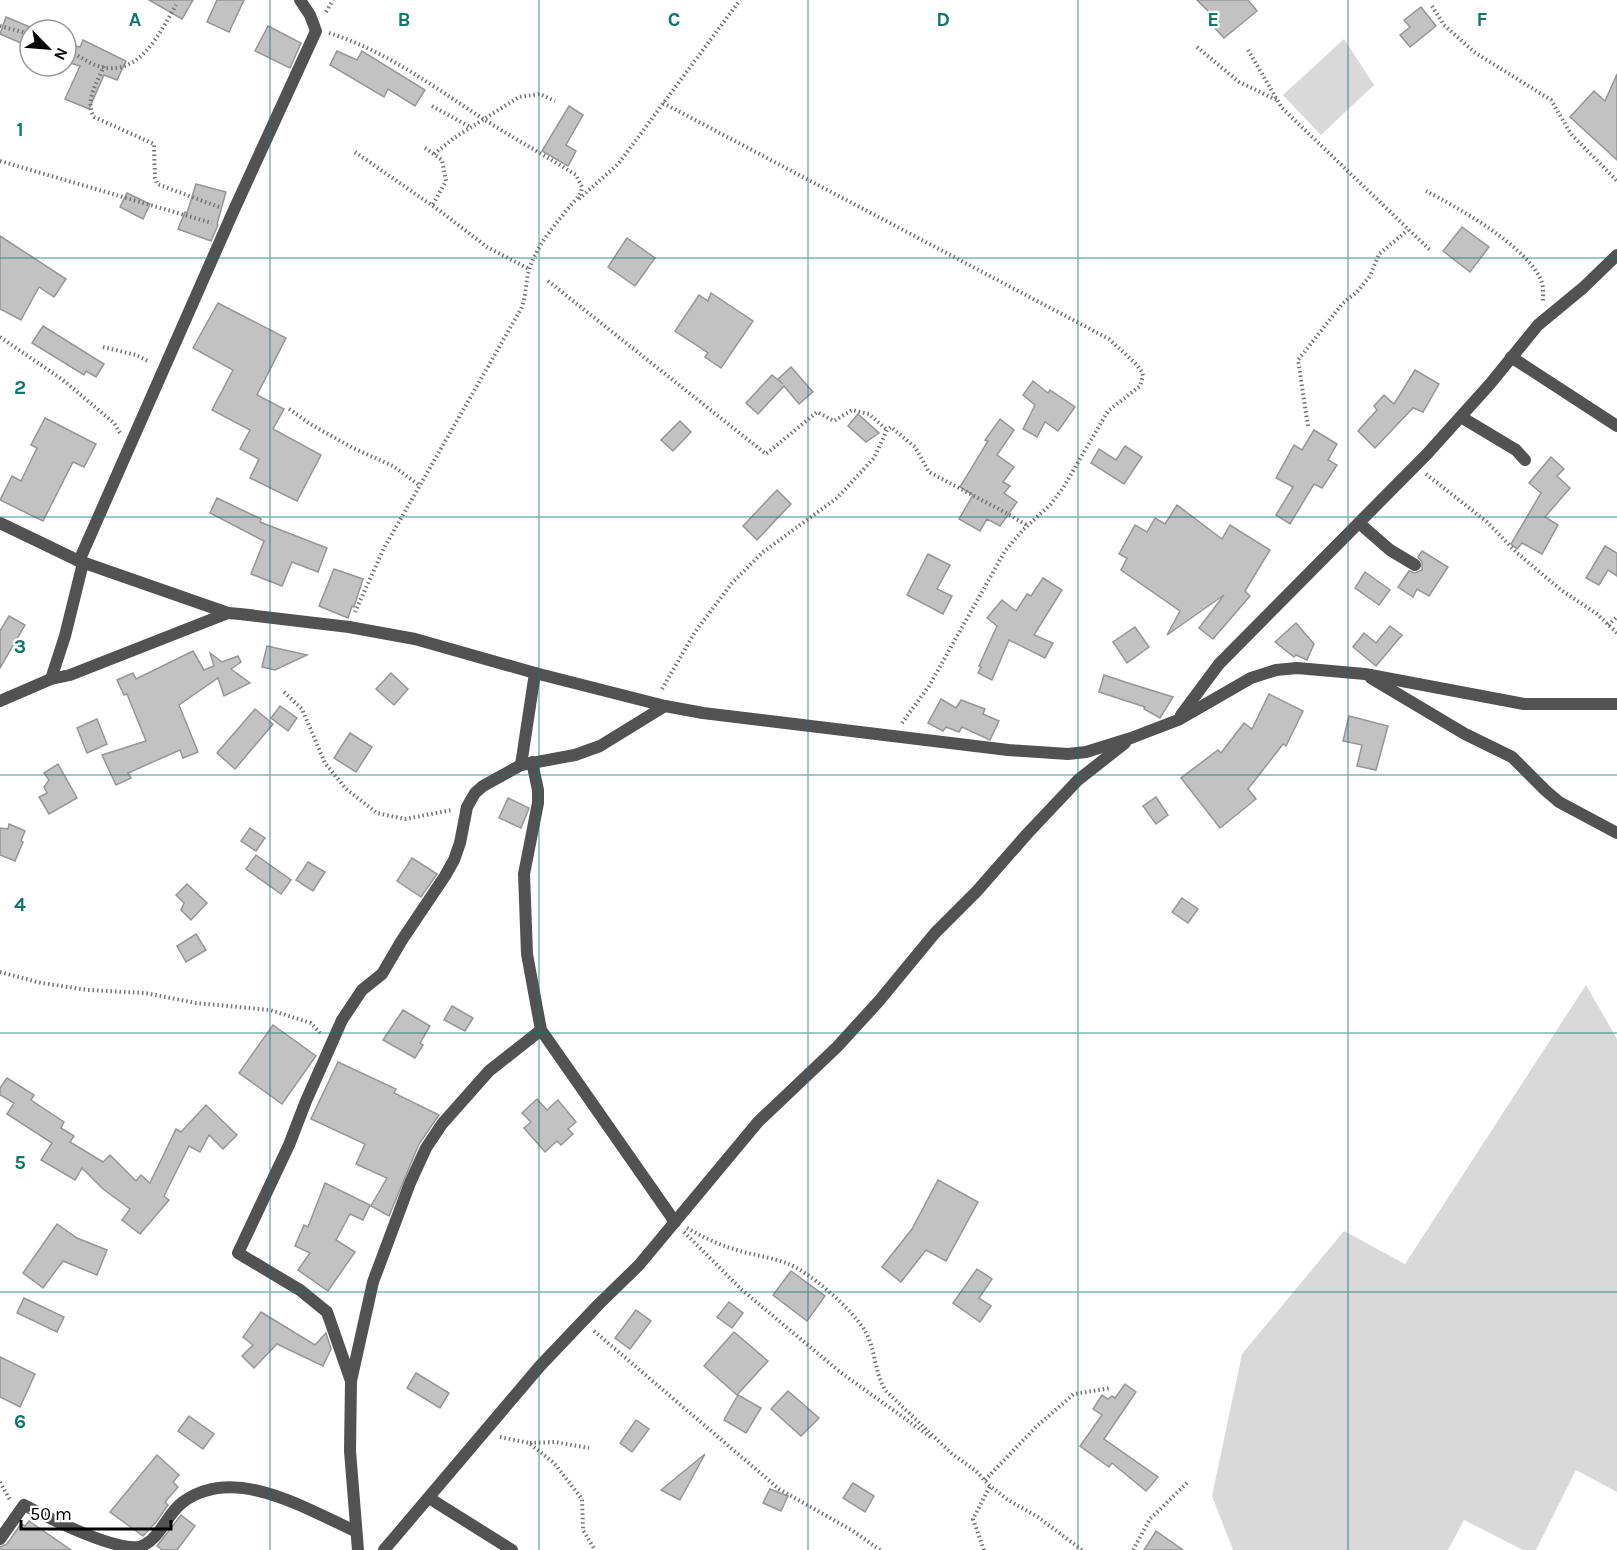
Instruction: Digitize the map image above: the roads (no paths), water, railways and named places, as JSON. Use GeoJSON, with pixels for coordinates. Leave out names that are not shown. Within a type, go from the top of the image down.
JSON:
{"type":"FeatureCollection","features":[{"type":"Feature","properties":{"kind":"street"},"geometry":{"type":"LineString","coordinates":[[51,680],[65,636],[81,562],[233,213],[316,31],[310,15],[300,0]]}},
{"type":"Feature","properties":{"kind":"street"},"geometry":{"type":"LineString","coordinates":[[1178,720],[1219,664],[1416,466],[1544,320],[1584,287],[1617,255]]}},
{"type":"Feature","properties":{"kind":"street"},"geometry":{"type":"LineString","coordinates":[[1511,357],[1617,426]]}},
{"type":"Feature","properties":{"kind":"street"},"geometry":{"type":"LineString","coordinates":[[1461,417],[1516,450],[1525,460]]}},
{"type":"Feature","properties":{"kind":"street"},"geometry":{"type":"LineString","coordinates":[[0,523],[81,562],[228,613],[349,627],[415,639],[660,705],[702,713],[1008,750],[1068,754],[1086,752],[1178,720],[1251,678],[1276,670],[1297,668],[1365,674],[1524,704],[1617,704]]}},
{"type":"Feature","properties":{"kind":"street"},"geometry":{"type":"LineString","coordinates":[[1359,523],[1390,550],[1415,565]]}},
{"type":"Feature","properties":{"kind":"street"},"geometry":{"type":"LineString","coordinates":[[0,701],[228,613]]}},
{"type":"Feature","properties":{"kind":"street"},"geometry":{"type":"LineString","coordinates":[[536,673],[527,764],[538,790],[538,804],[524,874],[527,954],[541,1030],[675,1222]]}},
{"type":"Feature","properties":{"kind":"street"},"geometry":{"type":"LineString","coordinates":[[1365,674],[1465,734],[1512,757],[1559,801],[1617,833]]}},
{"type":"Feature","properties":{"kind":"street"},"geometry":{"type":"LineString","coordinates":[[351,1381],[327,1312],[300,1290],[238,1253],[289,1145],[330,1046],[342,1020],[362,990],[382,974],[450,868],[460,843],[467,807],[475,793],[483,786],[527,764],[575,755],[600,746],[660,705]]}},
{"type":"Feature","properties":{"kind":"street"},"geometry":{"type":"LineString","coordinates":[[384,1550],[540,1366],[639,1265],[758,1122],[837,1047],[879,1001],[935,933],[1078,780],[1131,738]]}},
{"type":"Feature","properties":{"kind":"street"},"geometry":{"type":"LineString","coordinates":[[358,1550],[350,1451],[351,1381],[373,1282],[410,1183],[426,1148],[442,1124],[489,1071],[541,1030]]}},
{"type":"Feature","properties":{"kind":"street"},"geometry":{"type":"LineString","coordinates":[[0,1539],[24,1505],[115,1547],[139,1547],[153,1540],[182,1502],[202,1492],[219,1488],[252,1489],[277,1495],[355,1531]]}},
{"type":"Feature","properties":{"kind":"street"},"geometry":{"type":"LineString","coordinates":[[429,1498],[512,1550]]}}]}
